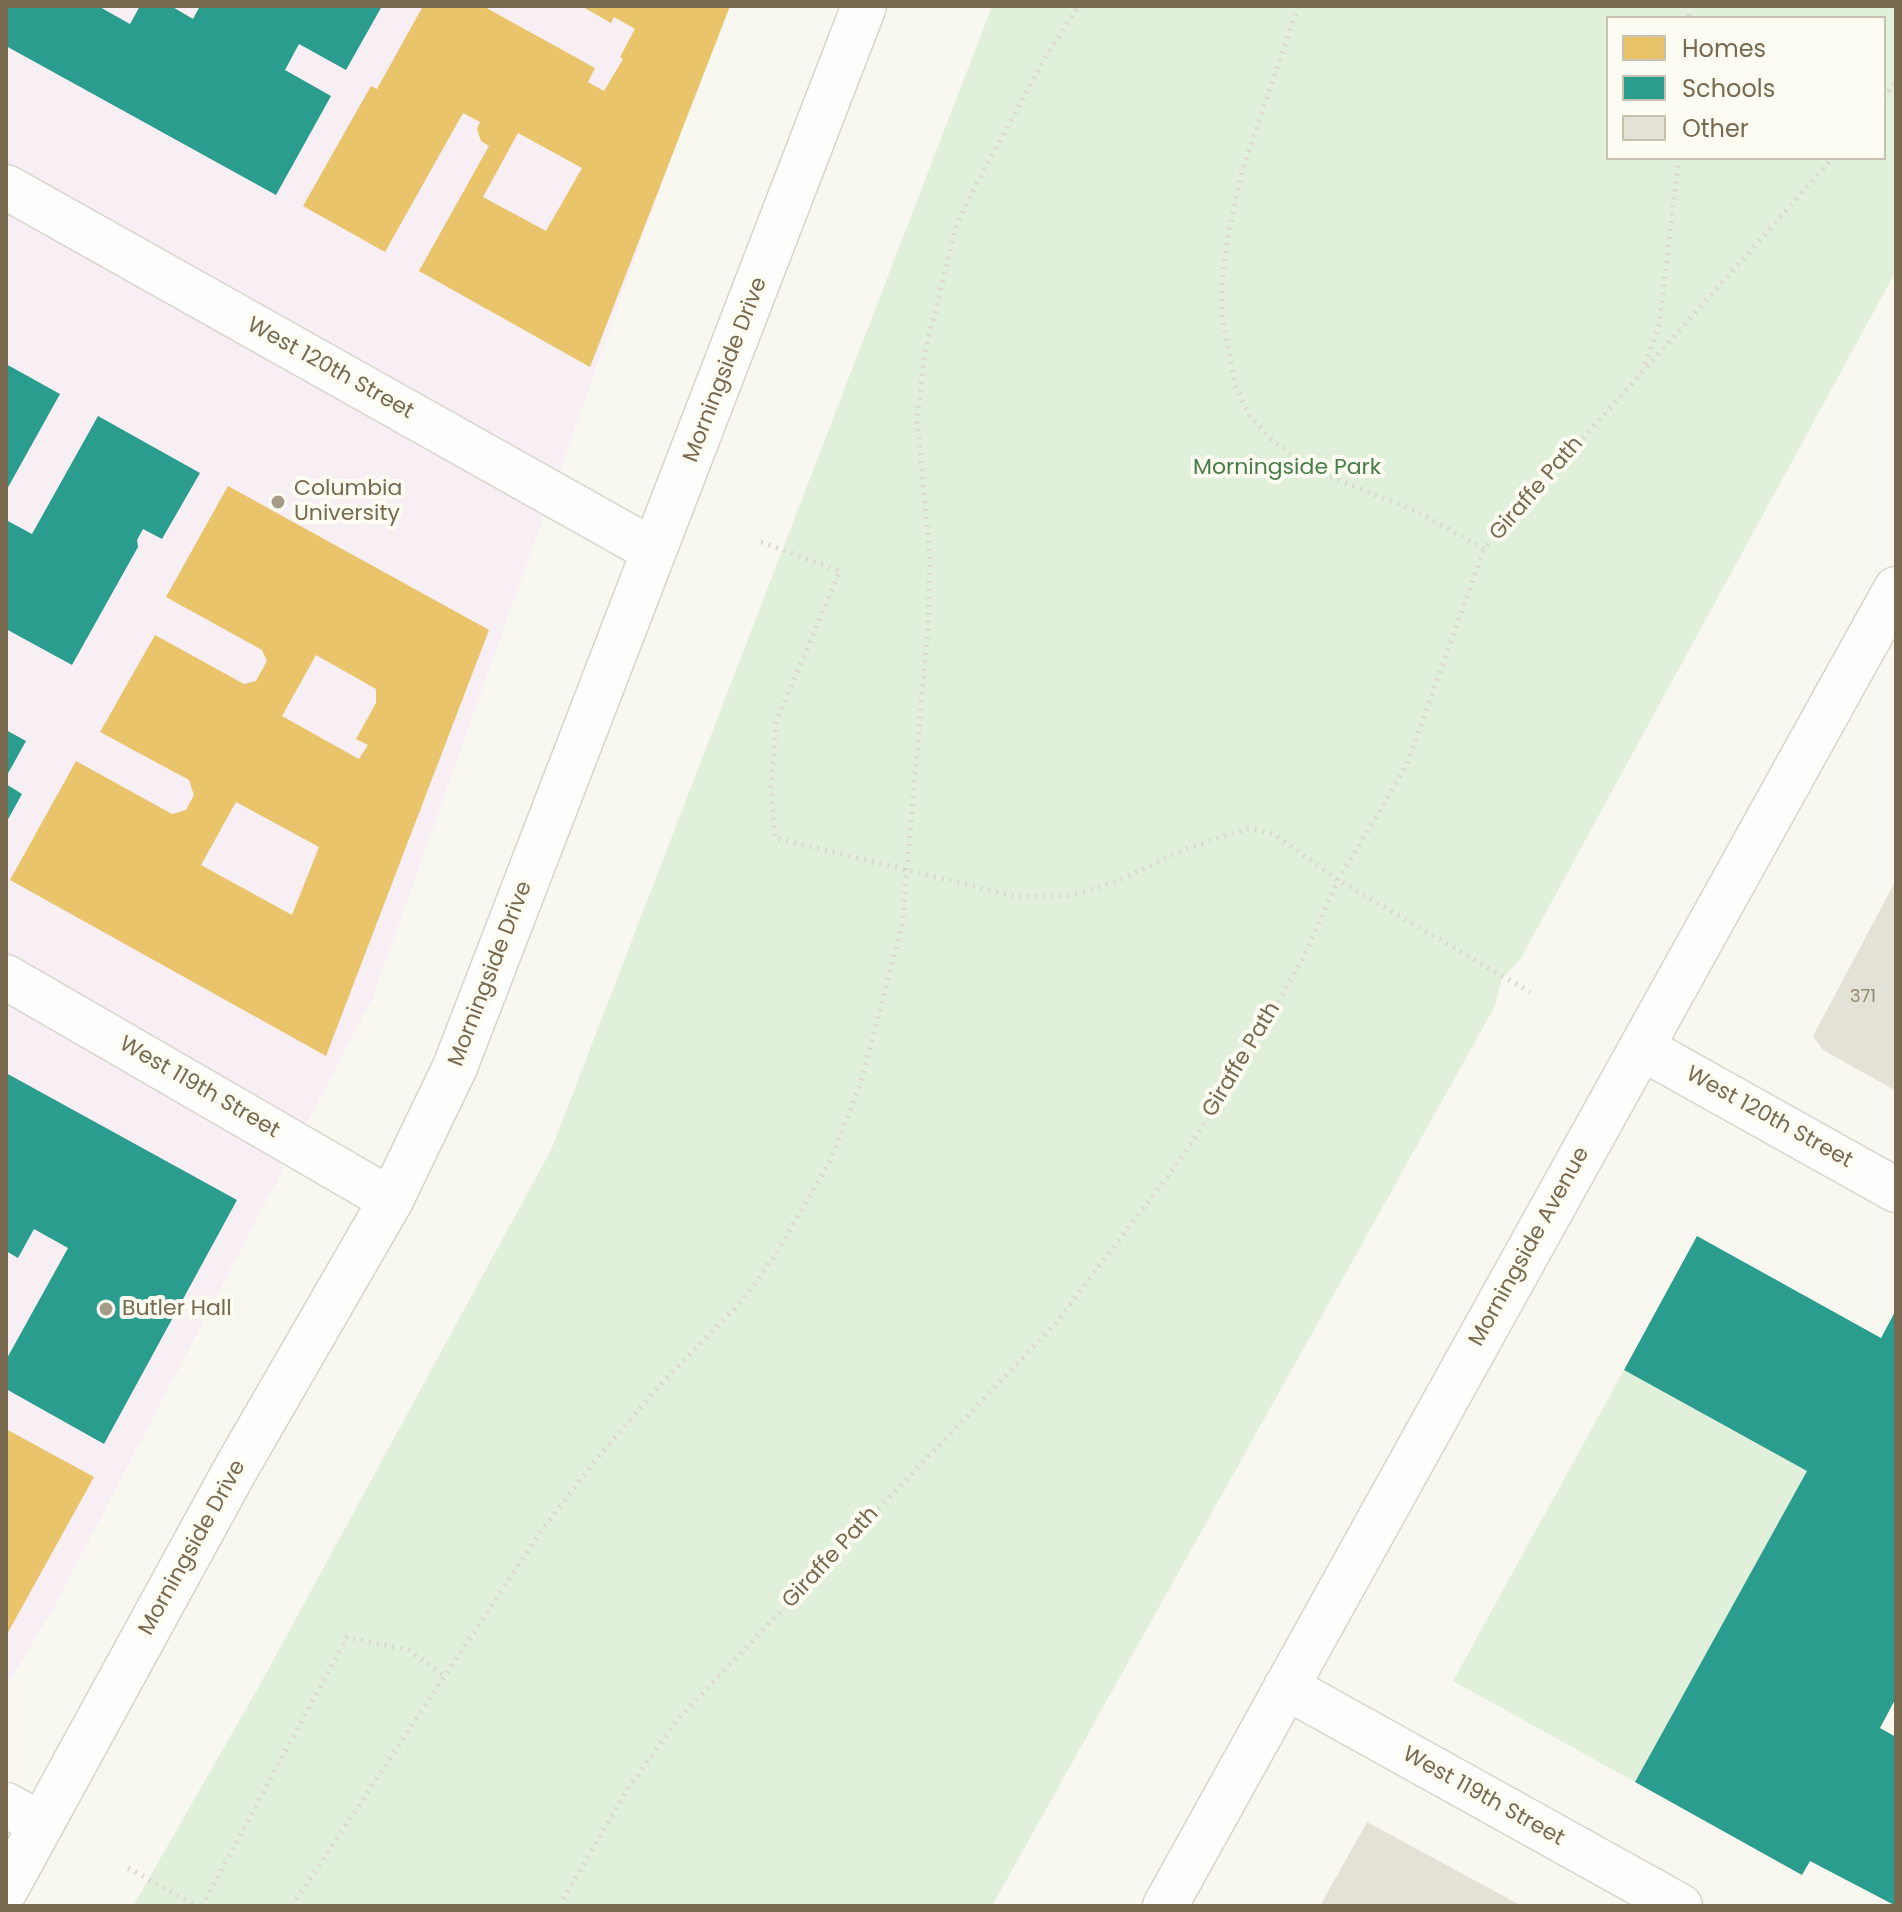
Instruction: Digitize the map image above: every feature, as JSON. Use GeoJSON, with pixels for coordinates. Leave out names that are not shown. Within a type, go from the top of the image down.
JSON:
{"type":"FeatureCollection","features":[{"type":"Feature","properties":{"kind":"street","name":"Morningside Drive"},"geometry":{"type":"LineString","coordinates":[[6,1889],[23,1814],[234,1472],[391,1200],[455,1067],[864,6]]}},
{"type":"Feature","properties":{"kind":"street","name":"West 120th Street"},"geometry":{"type":"LineString","coordinates":[[6,187],[654,551]]}},
{"type":"Feature","properties":{"kind":"street","name":"Morningside Avenue"},"geometry":{"type":"LineString","coordinates":[[1165,1906],[1896,589]]}},
{"type":"Feature","properties":{"kind":"street","name":"West 119th Street"},"geometry":{"type":"LineString","coordinates":[[6,977],[391,1200]]}},
{"type":"Feature","properties":{"kind":"street","name":"West 120th Street"},"geometry":{"type":"LineString","coordinates":[[1642,1048],[1896,1190]]}},
{"type":"Feature","properties":{"kind":"street","name":"West 119th Street"},"geometry":{"type":"LineString","coordinates":[[1286,1687],[1680,1906]]}},
{"type":"Feature","properties":{"kind":"path"},"geometry":{"type":"LineString","coordinates":[[292,1906],[443,1675],[597,1458],[661,1384],[743,1300],[803,1210],[830,1161],[861,1082],[902,925],[928,613],[930,558],[917,418],[925,353],[953,239],[967,202],[1043,61],[1079,6]]}},
{"type":"Feature","properties":{"kind":"path"},"geometry":{"type":"LineString","coordinates":[[1298,6],[1242,172],[1229,231],[1222,280],[1222,315],[1235,384],[1249,415],[1271,439],[1308,468],[1416,511],[1484,549]]}},
{"type":"Feature","properties":{"kind":"path"},"geometry":{"type":"LineString","coordinates":[[1643,369],[1659,325],[1679,160]]}},
{"type":"Feature","properties":{"kind":"path","name":"Giraffe Path"},"geometry":{"type":"LineString","coordinates":[[559,1906],[635,1777],[679,1718],[1056,1323],[1183,1156],[1254,1045],[1303,958],[1338,880],[1406,767],[1484,549],[1831,160]]}},
{"type":"Feature","properties":{"kind":"path"},"geometry":{"type":"LineString","coordinates":[[761,542],[840,571],[776,722],[771,786],[775,838],[1018,897],[1073,895],[1120,880],[1183,850],[1249,828],[1274,834],[1338,880],[1530,992]]}},
{"type":"Feature","properties":{"kind":"path"},"geometry":{"type":"LineString","coordinates":[[128,1868],[200,1906],[347,1637],[409,1650],[443,1675]]}},
{"type":"Feature","properties":{"kind":"shaded area","name":"Columbia University"},"geometry":{"type":"Polygon","coordinates":[[[6,6],[725,6],[373,997],[54,1607],[6,1687],[6,6]]]}},
{"type":"Feature","properties":{"kind":"green space","name":"Morningside Park"},"geometry":{"type":"Polygon","coordinates":[[[992,6],[1896,6],[1896,271],[1521,958],[1502,979],[1495,1006],[992,1906],[133,1906],[258,1688],[551,1150],[992,6]]]}},
{"type":"Feature","properties":{"kind":"green space"},"geometry":{"type":"Polygon","coordinates":[[[1624,1370],[1807,1471],[1635,1782],[1453,1681],[1624,1370]]]}},
{"type":"Feature","properties":{"kind":"building: Homes"},"geometry":{"type":"Polygon","coordinates":[[[423,6],[483,6],[595,68],[588,82],[604,91],[623,59],[620,57],[635,29],[614,17],[611,23],[581,6],[730,6],[590,367],[419,271],[489,146],[481,141],[477,129],[480,122],[463,113],[385,252],[303,206],[371,86],[377,89],[423,6]],[[518,133],[483,197],[546,231],[582,168],[518,133]]]}},
{"type":"Feature","properties":{"kind":"building: Homes"},"geometry":{"type":"Polygon","coordinates":[[[228,486],[489,630],[326,1056],[10,880],[76,761],[172,814],[186,810],[194,795],[189,780],[100,732],[155,635],[244,684],[256,681],[267,661],[262,650],[166,597],[228,486]],[[316,655],[282,716],[359,759],[368,745],[356,739],[376,703],[376,689],[316,655]],[[236,802],[201,865],[292,915],[319,847],[236,802]]]}},
{"type":"Feature","properties":{"kind":"building: Homes"},"geometry":{"type":"Polygon","coordinates":[[[6,1429],[94,1477],[6,1636],[6,1429]]]}},
{"type":"Feature","properties":{"kind":"building: Schools"},"geometry":{"type":"Polygon","coordinates":[[[6,6],[98,6],[130,24],[140,6],[171,6],[193,19],[200,6],[382,6],[346,70],[299,44],[285,70],[331,96],[276,195],[6,46],[6,6]]]}},
{"type":"Feature","properties":{"kind":"building: Schools"},"geometry":{"type":"Polygon","coordinates":[[[6,364],[60,394],[6,491],[6,364]]]}},
{"type":"Feature","properties":{"kind":"building: Schools"},"geometry":{"type":"Polygon","coordinates":[[[98,416],[200,473],[162,539],[143,529],[137,540],[138,547],[72,665],[6,629],[6,520],[32,534],[98,416]]]}},
{"type":"Feature","properties":{"kind":"building: Schools"},"geometry":{"type":"Polygon","coordinates":[[[6,730],[26,741],[6,777],[6,730]]]}},
{"type":"Feature","properties":{"kind":"building: Schools"},"geometry":{"type":"Polygon","coordinates":[[[6,784],[22,794],[6,823],[6,784]]]}},
{"type":"Feature","properties":{"kind":"building: Schools","name":"Butler Hall"},"geometry":{"type":"Polygon","coordinates":[[[6,1073],[237,1200],[104,1444],[6,1389],[6,1360],[68,1248],[34,1229],[18,1258],[6,1251],[6,1073]]]}},
{"type":"Feature","properties":{"kind":"building: Schools"},"geometry":{"type":"Polygon","coordinates":[[[1697,1236],[1881,1338],[1896,1310],[1896,1698],[1880,1728],[1896,1737],[1896,1906],[1810,1861],[1802,1875],[1635,1782],[1807,1471],[1624,1370],[1697,1236]]]}},
{"type":"Feature","properties":{"kind":"building: Other"},"geometry":{"type":"Polygon","coordinates":[[[1896,880],[1896,1091],[1823,1050],[1813,1036],[1896,880]]]}},
{"type":"Feature","properties":{"kind":"building: Other"},"geometry":{"type":"Polygon","coordinates":[[[1367,1822],[1522,1906],[1320,1906],[1367,1822]]]}},
{"type":"Feature","properties":{"kind":"place","name":"Columbia University"},"geometry":{"type":"Point","coordinates":[278,502]}},
{"type":"Feature","properties":{"kind":"place","name":"Butler Hall"},"geometry":{"type":"Point","coordinates":[106,1309]}}]}
